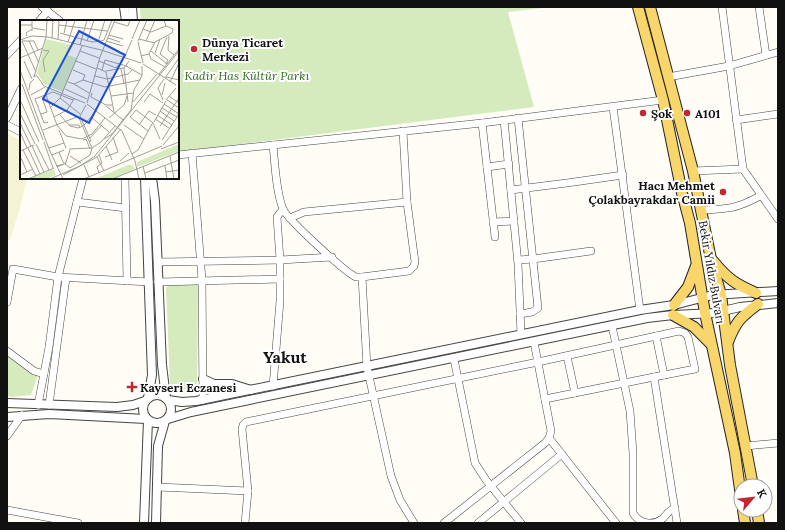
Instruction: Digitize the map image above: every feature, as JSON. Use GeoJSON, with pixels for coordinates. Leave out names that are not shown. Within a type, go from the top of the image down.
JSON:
{"type":"FeatureCollection","features":[{"type":"Feature","properties":{"kind":"main road","name":"Bekir Yıldız Bulvarı"},"geometry":{"type":"LineString","coordinates":[[638,7],[663,100],[682,193],[690,223],[702,298],[735,453],[738,478]]}},
{"type":"Feature","properties":{"kind":"main road","name":"Bekir Yıldız Bulvarı"},"geometry":{"type":"LineString","coordinates":[[650,7],[693,171],[711,259],[721,295],[730,365],[752,478]]}},
{"type":"Feature","properties":{"kind":"main road"},"geometry":{"type":"LineString","coordinates":[[711,259],[726,276],[738,286],[756,294]]}},
{"type":"Feature","properties":{"kind":"main road"},"geometry":{"type":"LineString","coordinates":[[697,264],[688,287],[674,310],[711,344]]}},
{"type":"Feature","properties":{"kind":"main road"},"geometry":{"type":"LineString","coordinates":[[727,343],[740,318],[758,304]]}},
{"type":"Feature","properties":{"kind":"street"},"geometry":{"type":"LineString","coordinates":[[124,7],[126,20]]}},
{"type":"Feature","properties":{"kind":"street"},"geometry":{"type":"LineString","coordinates":[[132,7],[133,20]]}},
{"type":"Feature","properties":{"kind":"street"},"geometry":{"type":"LineString","coordinates":[[722,7],[743,169],[760,196],[778,219]]}},
{"type":"Feature","properties":{"kind":"street"},"geometry":{"type":"LineString","coordinates":[[760,7],[766,55]]}},
{"type":"Feature","properties":{"kind":"street"},"geometry":{"type":"LineString","coordinates":[[40,20],[45,9],[56,20]]}},
{"type":"Feature","properties":{"kind":"street"},"geometry":{"type":"LineString","coordinates":[[7,55],[20,41]]}},
{"type":"Feature","properties":{"kind":"street"},"geometry":{"type":"LineString","coordinates":[[668,77],[729,66],[778,52]]}},
{"type":"Feature","properties":{"kind":"street"},"geometry":{"type":"LineString","coordinates":[[7,118],[20,91]]}},
{"type":"Feature","properties":{"kind":"street"},"geometry":{"type":"LineString","coordinates":[[179,155],[482,123],[663,100]]}},
{"type":"Feature","properties":{"kind":"street"},"geometry":{"type":"LineString","coordinates":[[612,107],[640,310]]}},
{"type":"Feature","properties":{"kind":"street"},"geometry":{"type":"LineString","coordinates":[[736,120],[778,114]]}},
{"type":"Feature","properties":{"kind":"street"},"geometry":{"type":"LineString","coordinates":[[518,118],[538,308],[532,312],[520,314]]}},
{"type":"Feature","properties":{"kind":"street"},"geometry":{"type":"LineString","coordinates":[[504,120],[518,260],[521,334]]}},
{"type":"Feature","properties":{"kind":"street"},"geometry":{"type":"LineString","coordinates":[[482,123],[495,237]]}},
{"type":"Feature","properties":{"kind":"street"},"geometry":{"type":"LineString","coordinates":[[7,125],[20,132]]}},
{"type":"Feature","properties":{"kind":"street"},"geometry":{"type":"LineString","coordinates":[[273,145],[277,180],[283,210],[302,231],[352,274],[356,277],[362,277],[409,271],[414,267],[415,262],[407,202],[403,131]]}},
{"type":"Feature","properties":{"kind":"street"},"geometry":{"type":"LineString","coordinates":[[192,153],[202,280],[203,400]]}},
{"type":"Feature","properties":{"kind":"street"},"geometry":{"type":"LineString","coordinates":[[487,167],[509,164]]}},
{"type":"Feature","properties":{"kind":"street"},"geometry":{"type":"LineString","coordinates":[[693,171],[743,169]]}},
{"type":"Feature","properties":{"kind":"street"},"geometry":{"type":"LineString","coordinates":[[511,190],[622,175]]}},
{"type":"Feature","properties":{"kind":"street"},"geometry":{"type":"LineString","coordinates":[[38,405],[83,179]]}},
{"type":"Feature","properties":{"kind":"street"},"geometry":{"type":"LineString","coordinates":[[125,179],[127,281]]}},
{"type":"Feature","properties":{"kind":"street"},"geometry":{"type":"LineString","coordinates":[[144,523],[147,420],[142,410],[147,399],[152,375],[145,179]]}},
{"type":"Feature","properties":{"kind":"street"},"geometry":{"type":"LineString","coordinates":[[152,179],[155,201],[162,365],[167,399],[171,406],[171,410],[166,420],[158,446],[156,523]]}},
{"type":"Feature","properties":{"kind":"street"},"geometry":{"type":"LineString","coordinates":[[701,210],[733,208],[746,204],[760,196]]}},
{"type":"Feature","properties":{"kind":"street"},"geometry":{"type":"LineString","coordinates":[[77,202],[126,208]]}},
{"type":"Feature","properties":{"kind":"street"},"geometry":{"type":"LineString","coordinates":[[290,218],[304,212],[407,202]]}},
{"type":"Feature","properties":{"kind":"street"},"geometry":{"type":"LineString","coordinates":[[273,386],[280,300],[278,217],[283,210]]}},
{"type":"Feature","properties":{"kind":"street"},"geometry":{"type":"LineString","coordinates":[[493,222],[514,221]]}},
{"type":"Feature","properties":{"kind":"street"},"geometry":{"type":"LineString","coordinates":[[518,260],[591,250]]}},
{"type":"Feature","properties":{"kind":"street"},"geometry":{"type":"LineString","coordinates":[[158,262],[280,260],[332,257]]}},
{"type":"Feature","properties":{"kind":"street"},"geometry":{"type":"LineString","coordinates":[[7,302],[10,268],[62,278],[149,282]]}},
{"type":"Feature","properties":{"kind":"street"},"geometry":{"type":"LineString","coordinates":[[362,277],[367,367],[394,484],[414,523]]}},
{"type":"Feature","properties":{"kind":"street"},"geometry":{"type":"LineString","coordinates":[[49,405],[62,278]]}},
{"type":"Feature","properties":{"kind":"street"},"geometry":{"type":"LineString","coordinates":[[158,282],[280,279]]}},
{"type":"Feature","properties":{"kind":"street"},"geometry":{"type":"LineString","coordinates":[[7,417],[49,414],[147,420],[154,424],[159,424],[166,420],[191,412],[647,318],[674,310],[712,294],[756,294],[778,292]]}},
{"type":"Feature","properties":{"kind":"street"},"geometry":{"type":"LineString","coordinates":[[7,403],[117,407],[133,405],[157,395],[182,402],[203,400],[640,310],[674,310],[705,313],[724,311],[758,304],[778,303]]}},
{"type":"Feature","properties":{"kind":"street"},"geometry":{"type":"LineString","coordinates":[[612,326],[630,412],[632,432],[633,513],[635,518],[641,522],[656,522],[663,518],[669,510],[674,508]]}},
{"type":"Feature","properties":{"kind":"street"},"geometry":{"type":"LineString","coordinates":[[245,523],[248,491],[242,431],[244,423],[567,356],[679,331],[685,333],[688,337],[695,369],[545,399]]}},
{"type":"Feature","properties":{"kind":"street"},"geometry":{"type":"LineString","coordinates":[[656,336],[664,375]]}},
{"type":"Feature","properties":{"kind":"street"},"geometry":{"type":"LineString","coordinates":[[444,523],[545,443],[549,438],[551,430],[534,342]]}},
{"type":"Feature","properties":{"kind":"street"},"geometry":{"type":"LineString","coordinates":[[7,352],[34,371],[44,374]]}},
{"type":"Feature","properties":{"kind":"street"},"geometry":{"type":"LineString","coordinates":[[567,356],[575,393]]}},
{"type":"Feature","properties":{"kind":"street"},"geometry":{"type":"LineString","coordinates":[[454,359],[475,463],[491,486],[521,523]]}},
{"type":"Feature","properties":{"kind":"street"},"geometry":{"type":"LineString","coordinates":[[654,377],[677,523]]}},
{"type":"Feature","properties":{"kind":"street"},"geometry":{"type":"LineString","coordinates":[[203,379],[214,384],[232,384],[251,390]]}},
{"type":"Feature","properties":{"kind":"street"},"geometry":{"type":"LineString","coordinates":[[7,436],[22,415]]}},
{"type":"Feature","properties":{"kind":"street"},"geometry":{"type":"LineString","coordinates":[[549,438],[616,523]]}},
{"type":"Feature","properties":{"kind":"street"},"geometry":{"type":"LineString","coordinates":[[746,446],[778,443]]}},
{"type":"Feature","properties":{"kind":"street"},"geometry":{"type":"LineString","coordinates":[[478,523],[562,454]]}},
{"type":"Feature","properties":{"kind":"street"},"geometry":{"type":"LineString","coordinates":[[158,487],[248,491]]}},
{"type":"Feature","properties":{"kind":"street"},"geometry":{"type":"LineString","coordinates":[[7,510],[60,522],[78,523]]}},
{"type":"Feature","properties":{"kind":"shaded area"},"geometry":{"type":"Polygon","coordinates":[[[7,133],[20,140],[20,179],[27,179],[10,240],[7,240],[7,133]]]}},
{"type":"Feature","properties":{"kind":"green space","name":"Kadir Has Kültür Parkı"},"geometry":{"type":"Polygon","coordinates":[[[140,7],[551,7],[508,12],[534,107],[179,152],[179,20],[141,20],[140,7]]]}},
{"type":"Feature","properties":{"kind":"green space"},"geometry":{"type":"Polygon","coordinates":[[[198,283],[197,393],[189,394],[178,392],[170,383],[166,288],[168,284],[198,283]]]}},
{"type":"Feature","properties":{"kind":"green space"},"geometry":{"type":"Polygon","coordinates":[[[7,353],[38,375],[31,395],[12,397],[7,396],[7,353]]]}},
{"type":"Feature","properties":{"kind":"place","name":"Dünya Ticaret Merkezi"},"geometry":{"type":"Point","coordinates":[194,49]}},
{"type":"Feature","properties":{"kind":"place","name":"Şok"},"geometry":{"type":"Point","coordinates":[643,113]}},
{"type":"Feature","properties":{"kind":"place","name":"A101"},"geometry":{"type":"Point","coordinates":[687,113]}},
{"type":"Feature","properties":{"kind":"place","name":"Hacı Mehmet Çolakbayrakdar Camii"},"geometry":{"type":"Point","coordinates":[723,192]}},
{"type":"Feature","properties":{"kind":"place","name":"Kayseri Eczanesi"},"geometry":{"type":"Point","coordinates":[132,387]}},
{"type":"Feature","properties":{"kind":"district","name":"Yakut"},"geometry":{"type":"Point","coordinates":[285,357]}}]}
